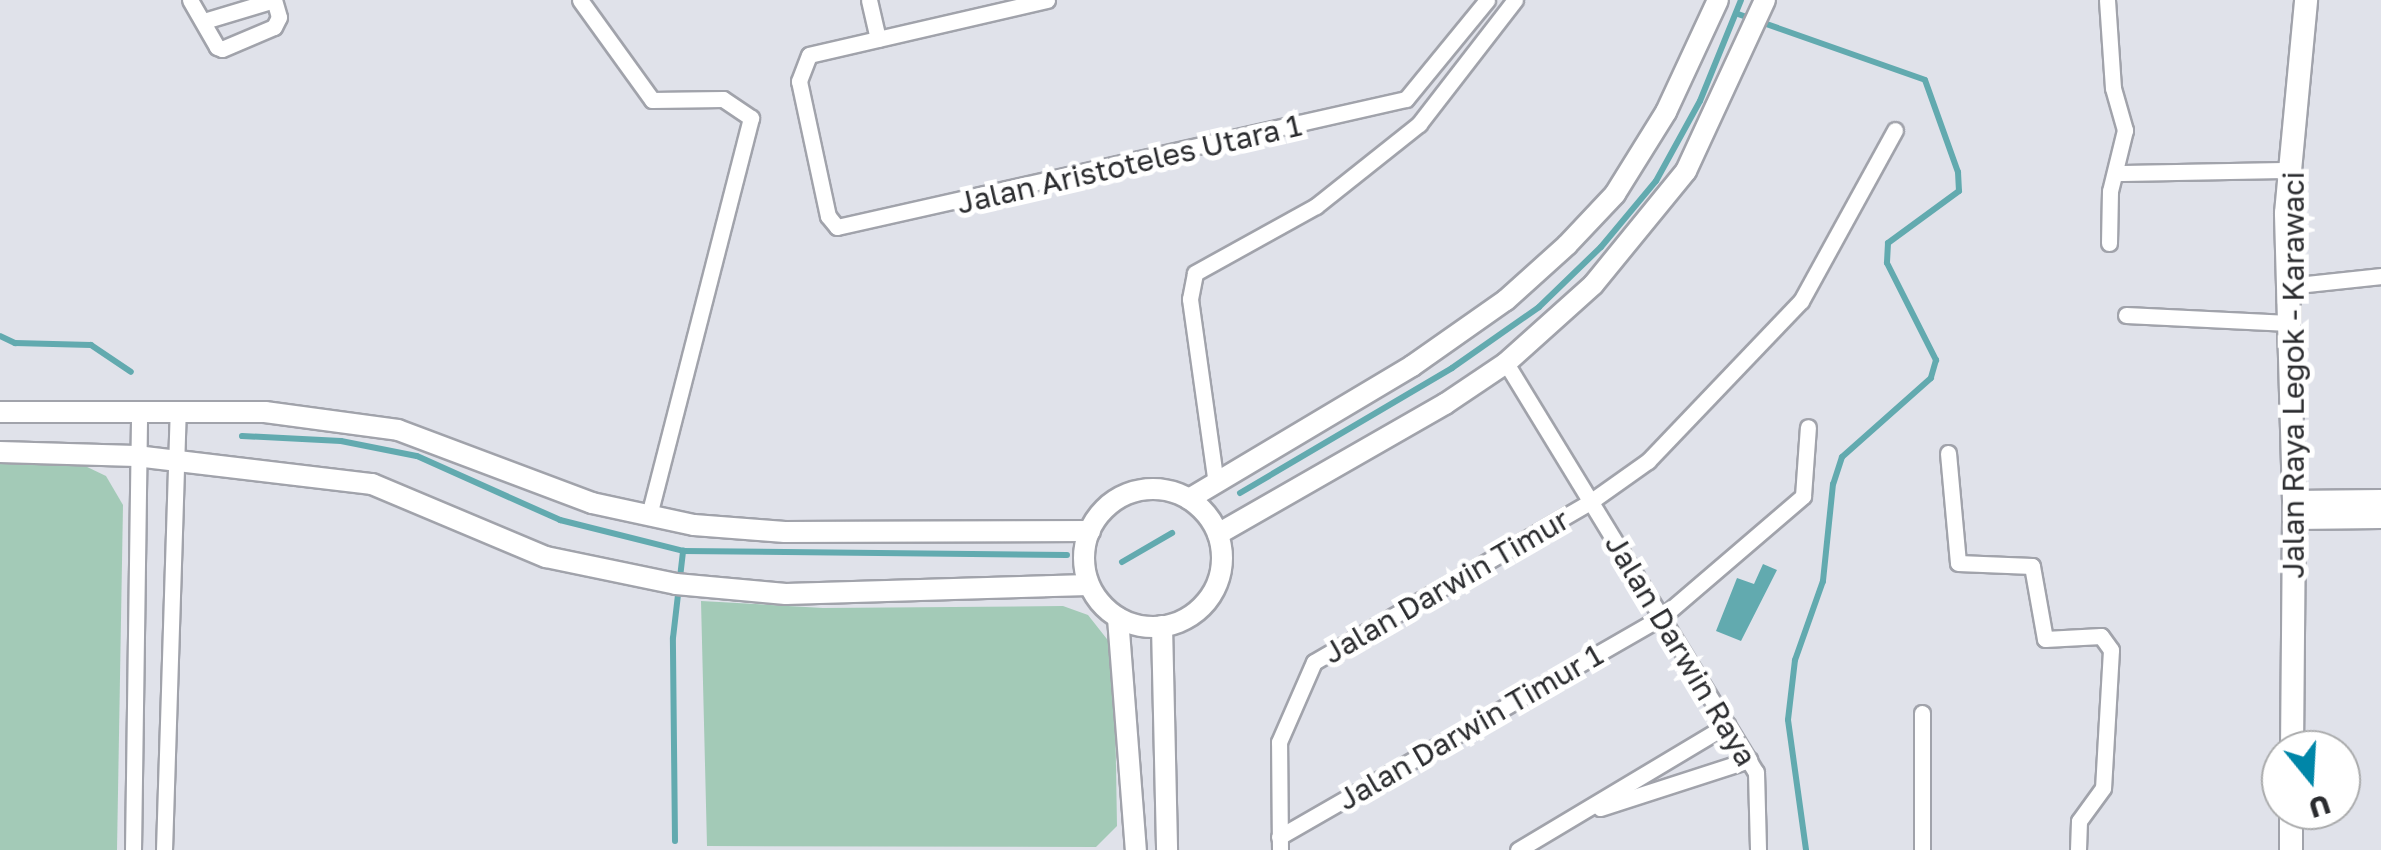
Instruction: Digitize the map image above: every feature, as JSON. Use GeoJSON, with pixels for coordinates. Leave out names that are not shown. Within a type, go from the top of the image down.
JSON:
{"type":"FeatureCollection","features":[{"type":"Feature","properties":{"kind":"main road","name":"Jalan Raya Legok - Karawaci"},"geometry":{"type":"LineString","coordinates":[[2292,730],[2290,170],[2306,0]]}},
{"type":"Feature","properties":{"kind":"street"},"geometry":{"type":"LineString","coordinates":[[190,0],[222,49],[274,27],[279,18],[274,0],[204,21]]}},
{"type":"Feature","properties":{"kind":"street"},"geometry":{"type":"LineString","coordinates":[[580,0],[652,100],[724,99],[751,118],[649,516]]}},
{"type":"Feature","properties":{"kind":"street"},"geometry":{"type":"LineString","coordinates":[[869,0],[878,40],[1048,0]]}},
{"type":"Feature","properties":{"kind":"street"},"geometry":{"type":"LineString","coordinates":[[1420,124],[1406,99],[1488,0]]}},
{"type":"Feature","properties":{"kind":"street"},"geometry":{"type":"LineString","coordinates":[[1215,477],[1190,299],[1195,272],[1316,206],[1420,124],[1515,0]]}},
{"type":"Feature","properties":{"kind":"street"},"geometry":{"type":"LineString","coordinates":[[1189,499],[1215,477],[1412,366],[1506,300],[1567,246],[1614,194],[1666,112],[1718,0]]}},
{"type":"Feature","properties":{"kind":"street"},"geometry":{"type":"LineString","coordinates":[[2107,0],[2113,88],[2125,130],[2110,190],[2110,243]]}},
{"type":"Feature","properties":{"kind":"street"},"geometry":{"type":"LineString","coordinates":[[1218,534],[1506,362],[1593,285],[1686,172],[1764,4]]}},
{"type":"Feature","properties":{"kind":"street","name":"Jalan Aristoteles Utara 1"},"geometry":{"type":"LineString","coordinates":[[878,40],[809,55],[800,81],[828,216],[851,228],[1406,99]]}},
{"type":"Feature","properties":{"kind":"street","name":"Jalan Darwin Timur"},"geometry":{"type":"LineString","coordinates":[[1279,843],[1280,742],[1314,662],[1590,502],[1648,461],[1801,301],[1895,130]]}},
{"type":"Feature","properties":{"kind":"street"},"geometry":{"type":"LineString","coordinates":[[2117,173],[2290,170]]}},
{"type":"Feature","properties":{"kind":"street"},"geometry":{"type":"LineString","coordinates":[[2288,286],[2381,276]]}},
{"type":"Feature","properties":{"kind":"street"},"geometry":{"type":"LineString","coordinates":[[2126,315],[2290,323]]}},
{"type":"Feature","properties":{"kind":"street","name":"Jalan Darwin Raya"},"geometry":{"type":"LineString","coordinates":[[1506,362],[1748,760],[1761,794],[1758,850]]}},
{"type":"Feature","properties":{"kind":"street"},"geometry":{"type":"LineString","coordinates":[[0,412],[265,412],[398,430],[592,503],[649,516],[785,532],[1090,531]]}},
{"type":"Feature","properties":{"kind":"street"},"geometry":{"type":"LineString","coordinates":[[134,850],[139,414]]}},
{"type":"Feature","properties":{"kind":"street"},"geometry":{"type":"LineString","coordinates":[[164,850],[178,414]]}},
{"type":"Feature","properties":{"kind":"street","name":"Jalan Darwin Timur 1"},"geometry":{"type":"LineString","coordinates":[[1279,843],[1662,617],[1803,496],[1808,426]]}},
{"type":"Feature","properties":{"kind":"street"},"geometry":{"type":"LineString","coordinates":[[0,452],[136,456],[372,484],[546,558],[676,584],[786,594],[1089,585]]}},
{"type":"Feature","properties":{"kind":"street"},"geometry":{"type":"LineString","coordinates":[[1948,453],[1958,562],[2032,566],[2045,639],[2101,636],[2111,650],[2103,788],[2077,827],[2078,850]]}},
{"type":"Feature","properties":{"kind":"street"},"geometry":{"type":"LineString","coordinates":[[1118,618],[1162,626],[1182,621],[1212,594],[1220,575],[1218,534],[1189,499],[1167,490],[1132,494],[1102,511],[1090,531],[1089,585],[1118,618],[1136,850]]}},
{"type":"Feature","properties":{"kind":"street"},"geometry":{"type":"LineString","coordinates":[[2294,510],[2381,500]]}},
{"type":"Feature","properties":{"kind":"street"},"geometry":{"type":"LineString","coordinates":[[2294,510],[2381,518]]}},
{"type":"Feature","properties":{"kind":"street"},"geometry":{"type":"LineString","coordinates":[[1162,626],[1167,850]]}},
{"type":"Feature","properties":{"kind":"street"},"geometry":{"type":"LineString","coordinates":[[1922,712],[1922,850]]}},
{"type":"Feature","properties":{"kind":"street"},"geometry":{"type":"LineString","coordinates":[[1518,850],[1727,725]]}},
{"type":"Feature","properties":{"kind":"street"},"geometry":{"type":"LineString","coordinates":[[1572,818],[1748,760]]}},
{"type":"Feature","properties":{"kind":"green space"},"geometry":{"type":"Polygon","coordinates":[[[0,464],[83,465],[106,476],[123,505],[117,850],[0,850],[0,464]]]}},
{"type":"Feature","properties":{"kind":"green space"},"geometry":{"type":"Polygon","coordinates":[[[701,601],[823,608],[1063,606],[1088,615],[1114,648],[1117,826],[1096,847],[707,846],[701,601]]]}},
{"type":"Feature","properties":{"kind":"water"},"geometry":{"type":"Polygon","coordinates":[[[1763,564],[1777,570],[1741,641],[1716,631],[1737,578],[1754,584],[1763,564]]]}},
{"type":"Feature","properties":{"kind":"waterway"},"geometry":{"type":"LineString","coordinates":[[1240,493],[1452,368],[1539,307],[1601,247],[1656,181],[1700,101],[1741,0]]}},
{"type":"Feature","properties":{"kind":"waterway"},"geometry":{"type":"LineString","coordinates":[[1738,14],[1925,80],[1958,172],[1959,191],[1888,243],[1887,263],[1936,360],[1931,378],[1842,457],[1833,484],[1823,581],[1795,660],[1788,720],[1806,850]]}},
{"type":"Feature","properties":{"kind":"waterway"},"geometry":{"type":"LineString","coordinates":[[0,336],[15,343],[91,345],[131,372]]}},
{"type":"Feature","properties":{"kind":"waterway"},"geometry":{"type":"LineString","coordinates":[[242,436],[341,441],[417,456],[560,520],[683,551],[1067,555]]}},
{"type":"Feature","properties":{"kind":"waterway"},"geometry":{"type":"LineString","coordinates":[[1122,562],[1172,533]]}},
{"type":"Feature","properties":{"kind":"waterway"},"geometry":{"type":"LineString","coordinates":[[675,841],[673,638],[683,551]]}}]}
